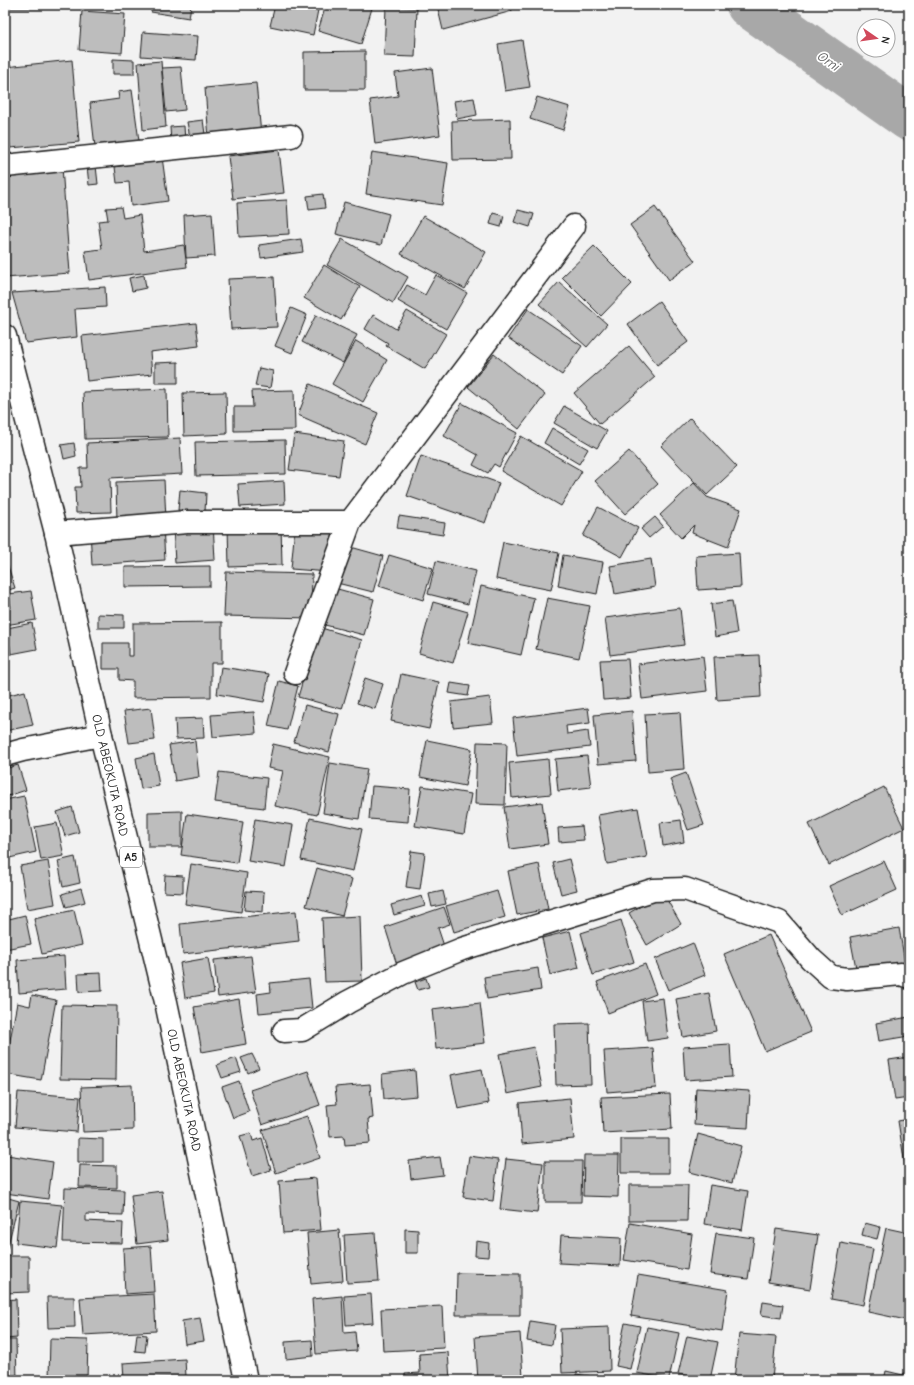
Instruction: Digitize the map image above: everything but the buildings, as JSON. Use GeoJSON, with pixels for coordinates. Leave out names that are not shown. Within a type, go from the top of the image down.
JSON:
{"type":"FeatureCollection","features":[{"type":"Feature","properties":{"kind":"main road"},"geometry":{"type":"LineString","coordinates":[[5,166],[291,136]]}},
{"type":"Feature","properties":{"kind":"main road"},"geometry":{"type":"LineString","coordinates":[[295,673],[350,522],[574,226]]}},
{"type":"Feature","properties":{"kind":"main road","name":"OLD ABEOKUTA ROAD"},"geometry":{"type":"LineString","coordinates":[[5,336],[56,533],[102,735],[166,1002],[246,1380]]}},
{"type":"Feature","properties":{"kind":"main road"},"geometry":{"type":"LineString","coordinates":[[56,533],[187,522],[350,522]]}},
{"type":"Feature","properties":{"kind":"main road"},"geometry":{"type":"LineString","coordinates":[[5,755],[23,750],[102,735]]}},
{"type":"Feature","properties":{"kind":"main road"},"geometry":{"type":"LineString","coordinates":[[284,1031],[302,1030],[348,1002],[403,973],[462,949],[653,890],[685,889],[779,922],[810,959],[832,977],[847,979],[901,974],[909,977]]}},
{"type":"Feature","properties":{"kind":"waterway","name":"Omi"},"geometry":{"type":"LineString","coordinates":[[749,5],[909,118]]}}]}
